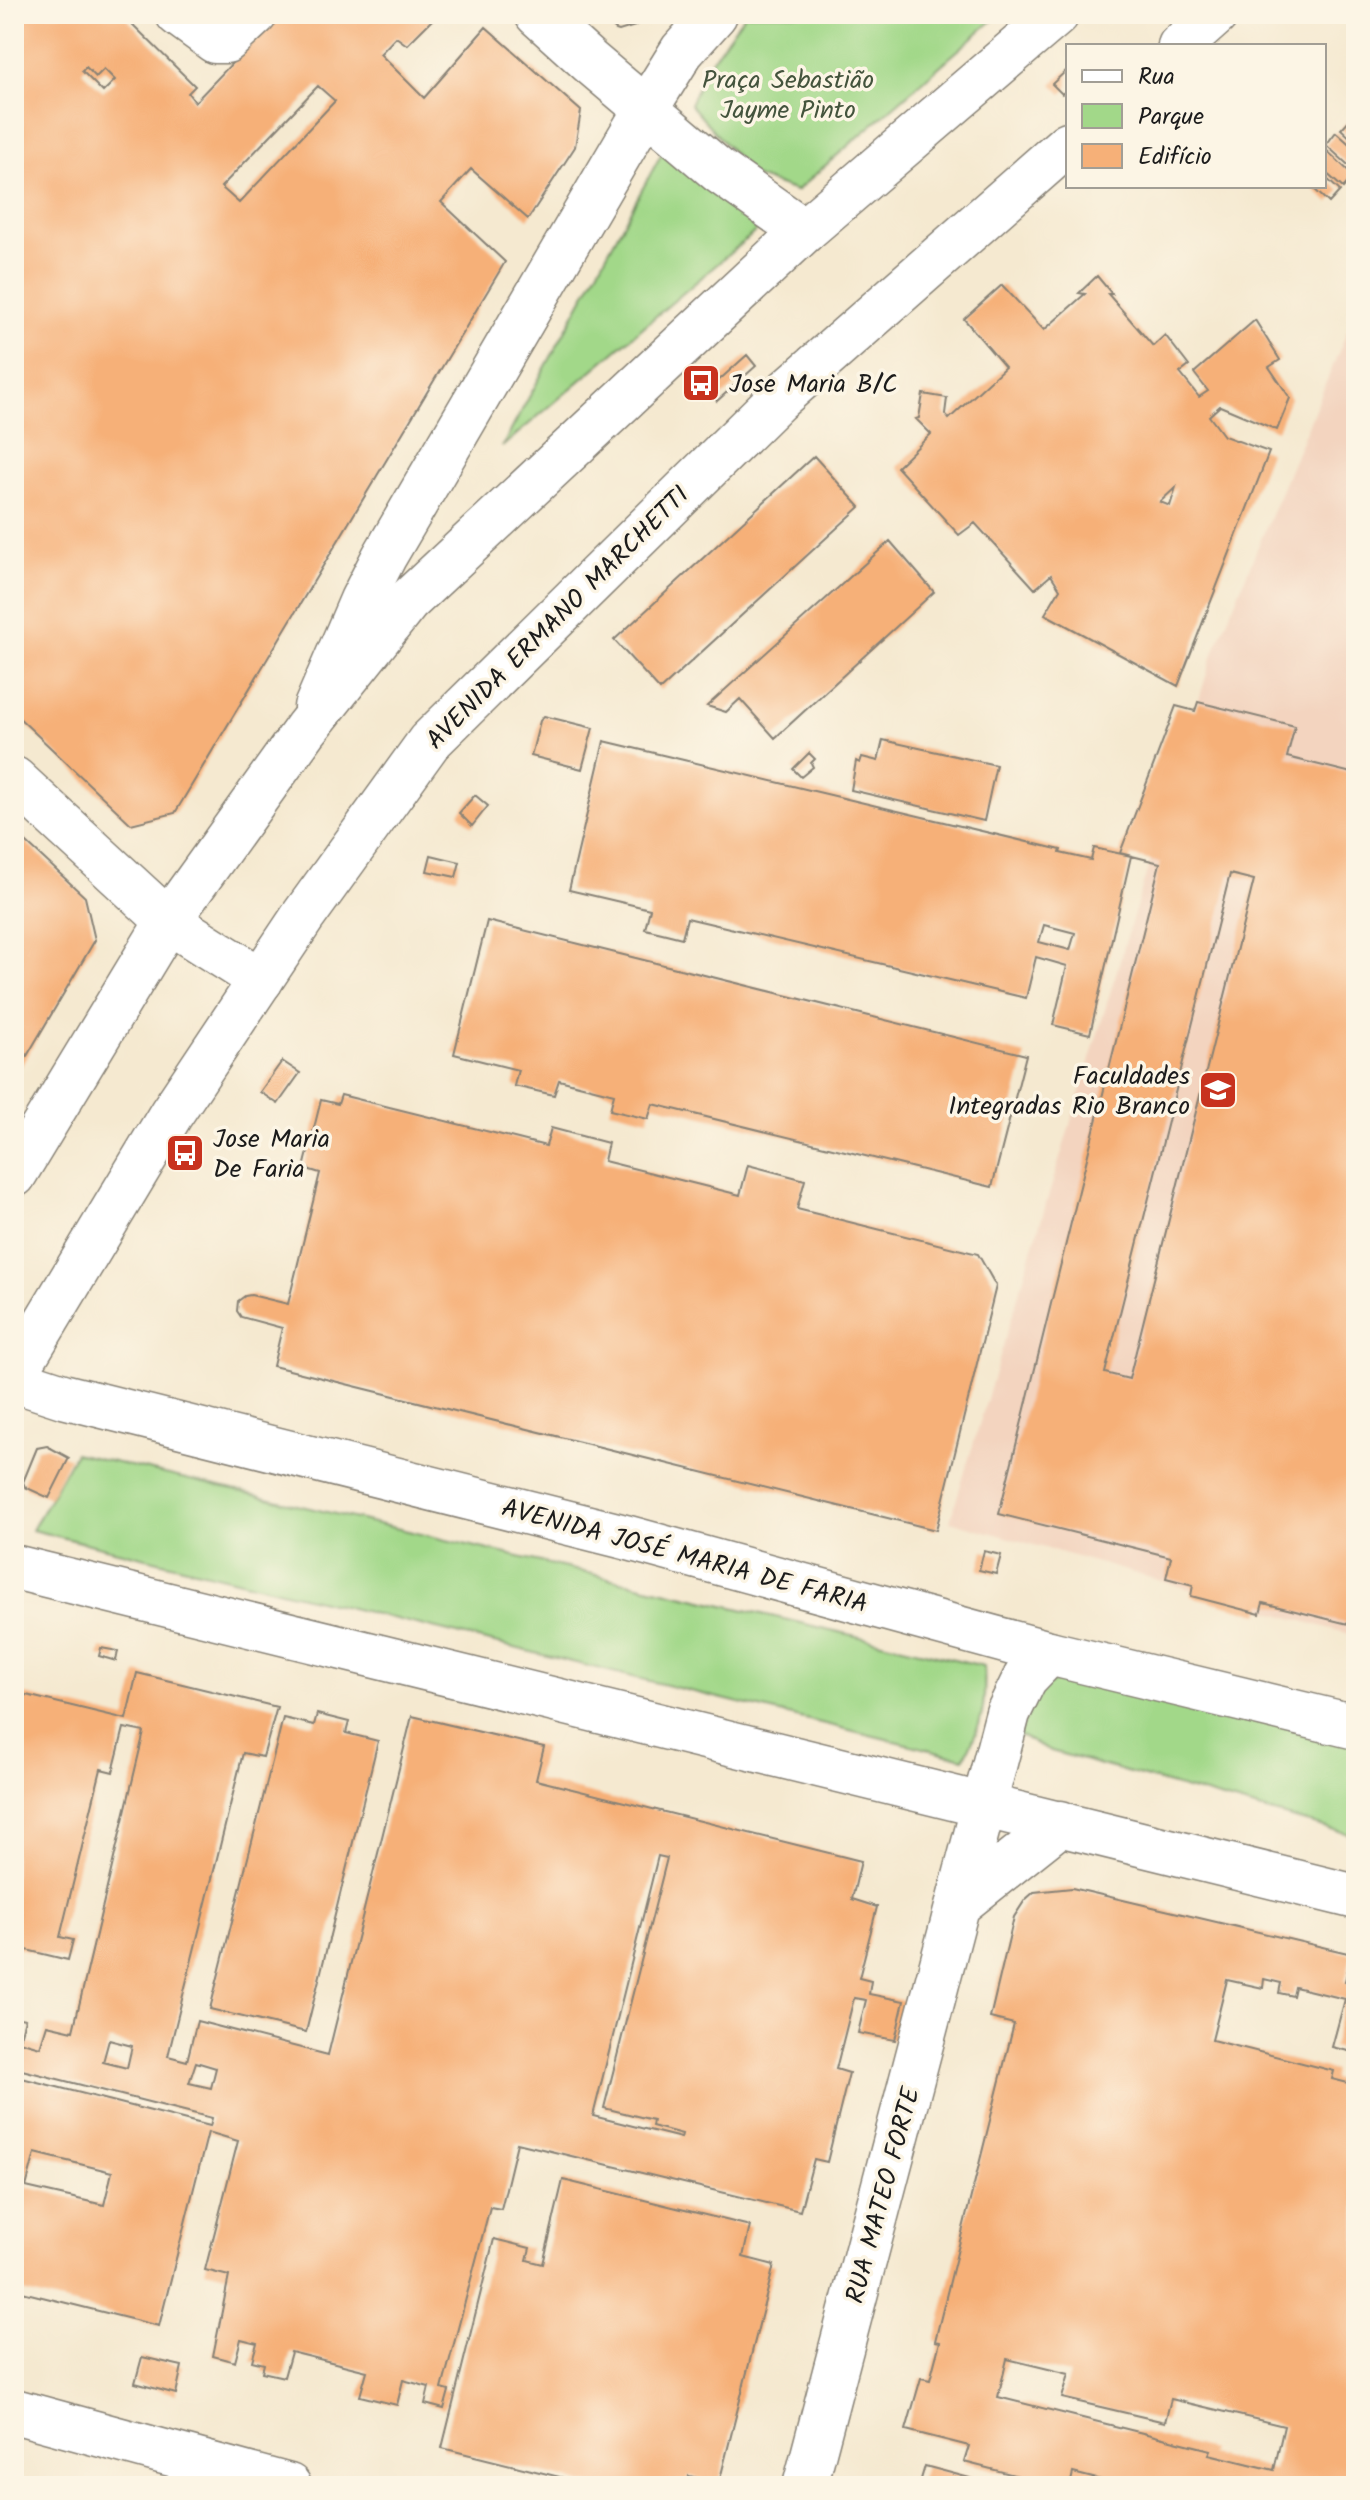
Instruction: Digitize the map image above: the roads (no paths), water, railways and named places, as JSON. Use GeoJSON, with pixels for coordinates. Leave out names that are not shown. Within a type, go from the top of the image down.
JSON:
{"type":"FeatureCollection","features":[{"type":"Feature","properties":{"kind":"street"},"geometry":{"type":"LineString","coordinates":[[178,14],[215,41],[226,41],[255,14]]}},
{"type":"Feature","properties":{"kind":"street"},"geometry":{"type":"LineString","coordinates":[[537,14],[719,171],[804,231]]}},
{"type":"Feature","properties":{"kind":"street"},"geometry":{"type":"LineString","coordinates":[[306,729],[384,557],[646,109],[682,51],[715,14]]}},
{"type":"Feature","properties":{"kind":"street"},"geometry":{"type":"LineString","coordinates":[[14,1175],[168,921],[306,729],[407,602],[804,231],[1057,14]]}},
{"type":"Feature","properties":{"kind":"street"},"geometry":{"type":"LineString","coordinates":[[1182,44],[1216,14]]}},
{"type":"Feature","properties":{"kind":"street","name":"AVENIDA ERMANO MARCHETTI"},"geometry":{"type":"LineString","coordinates":[[14,1378],[171,1114],[304,915],[429,742],[777,400],[1066,146]]}},
{"type":"Feature","properties":{"kind":"street"},"geometry":{"type":"LineString","coordinates":[[14,779],[168,921],[261,980]]}},
{"type":"Feature","properties":{"kind":"street","name":"AVENIDA JOSÉ MARIA DE FARIA"},"geometry":{"type":"LineString","coordinates":[[14,1378],[63,1396],[625,1537],[1049,1653],[1356,1727]]}},
{"type":"Feature","properties":{"kind":"street"},"geometry":{"type":"LineString","coordinates":[[14,1567],[1356,1897]]}},
{"type":"Feature","properties":{"kind":"street","name":"RUA MATEO FORTE"},"geometry":{"type":"LineString","coordinates":[[805,2486],[1008,1713],[1025,1678],[1049,1653]]}},
{"type":"Feature","properties":{"kind":"street"},"geometry":{"type":"LineString","coordinates":[[959,1904],[1061,1823]]}},
{"type":"Feature","properties":{"kind":"street"},"geometry":{"type":"LineString","coordinates":[[14,2411],[289,2486]]}},
{"type":"Feature","properties":{"kind":"place","name":"Jose Maria B/C"},"geometry":{"type":"Point","coordinates":[701,383]}},
{"type":"Feature","properties":{"kind":"place","name":"Faculdades Integradas Rio Branco"},"geometry":{"type":"Point","coordinates":[1218,1090]}},
{"type":"Feature","properties":{"kind":"place","name":"Jose Maria De Faria"},"geometry":{"type":"Point","coordinates":[185,1153]}},
{"type":"Feature","properties":{"kind":"park label","name":"Praça Sebastião Jayme Pinto"},"geometry":{"type":"Point","coordinates":[788,94]}}]}
